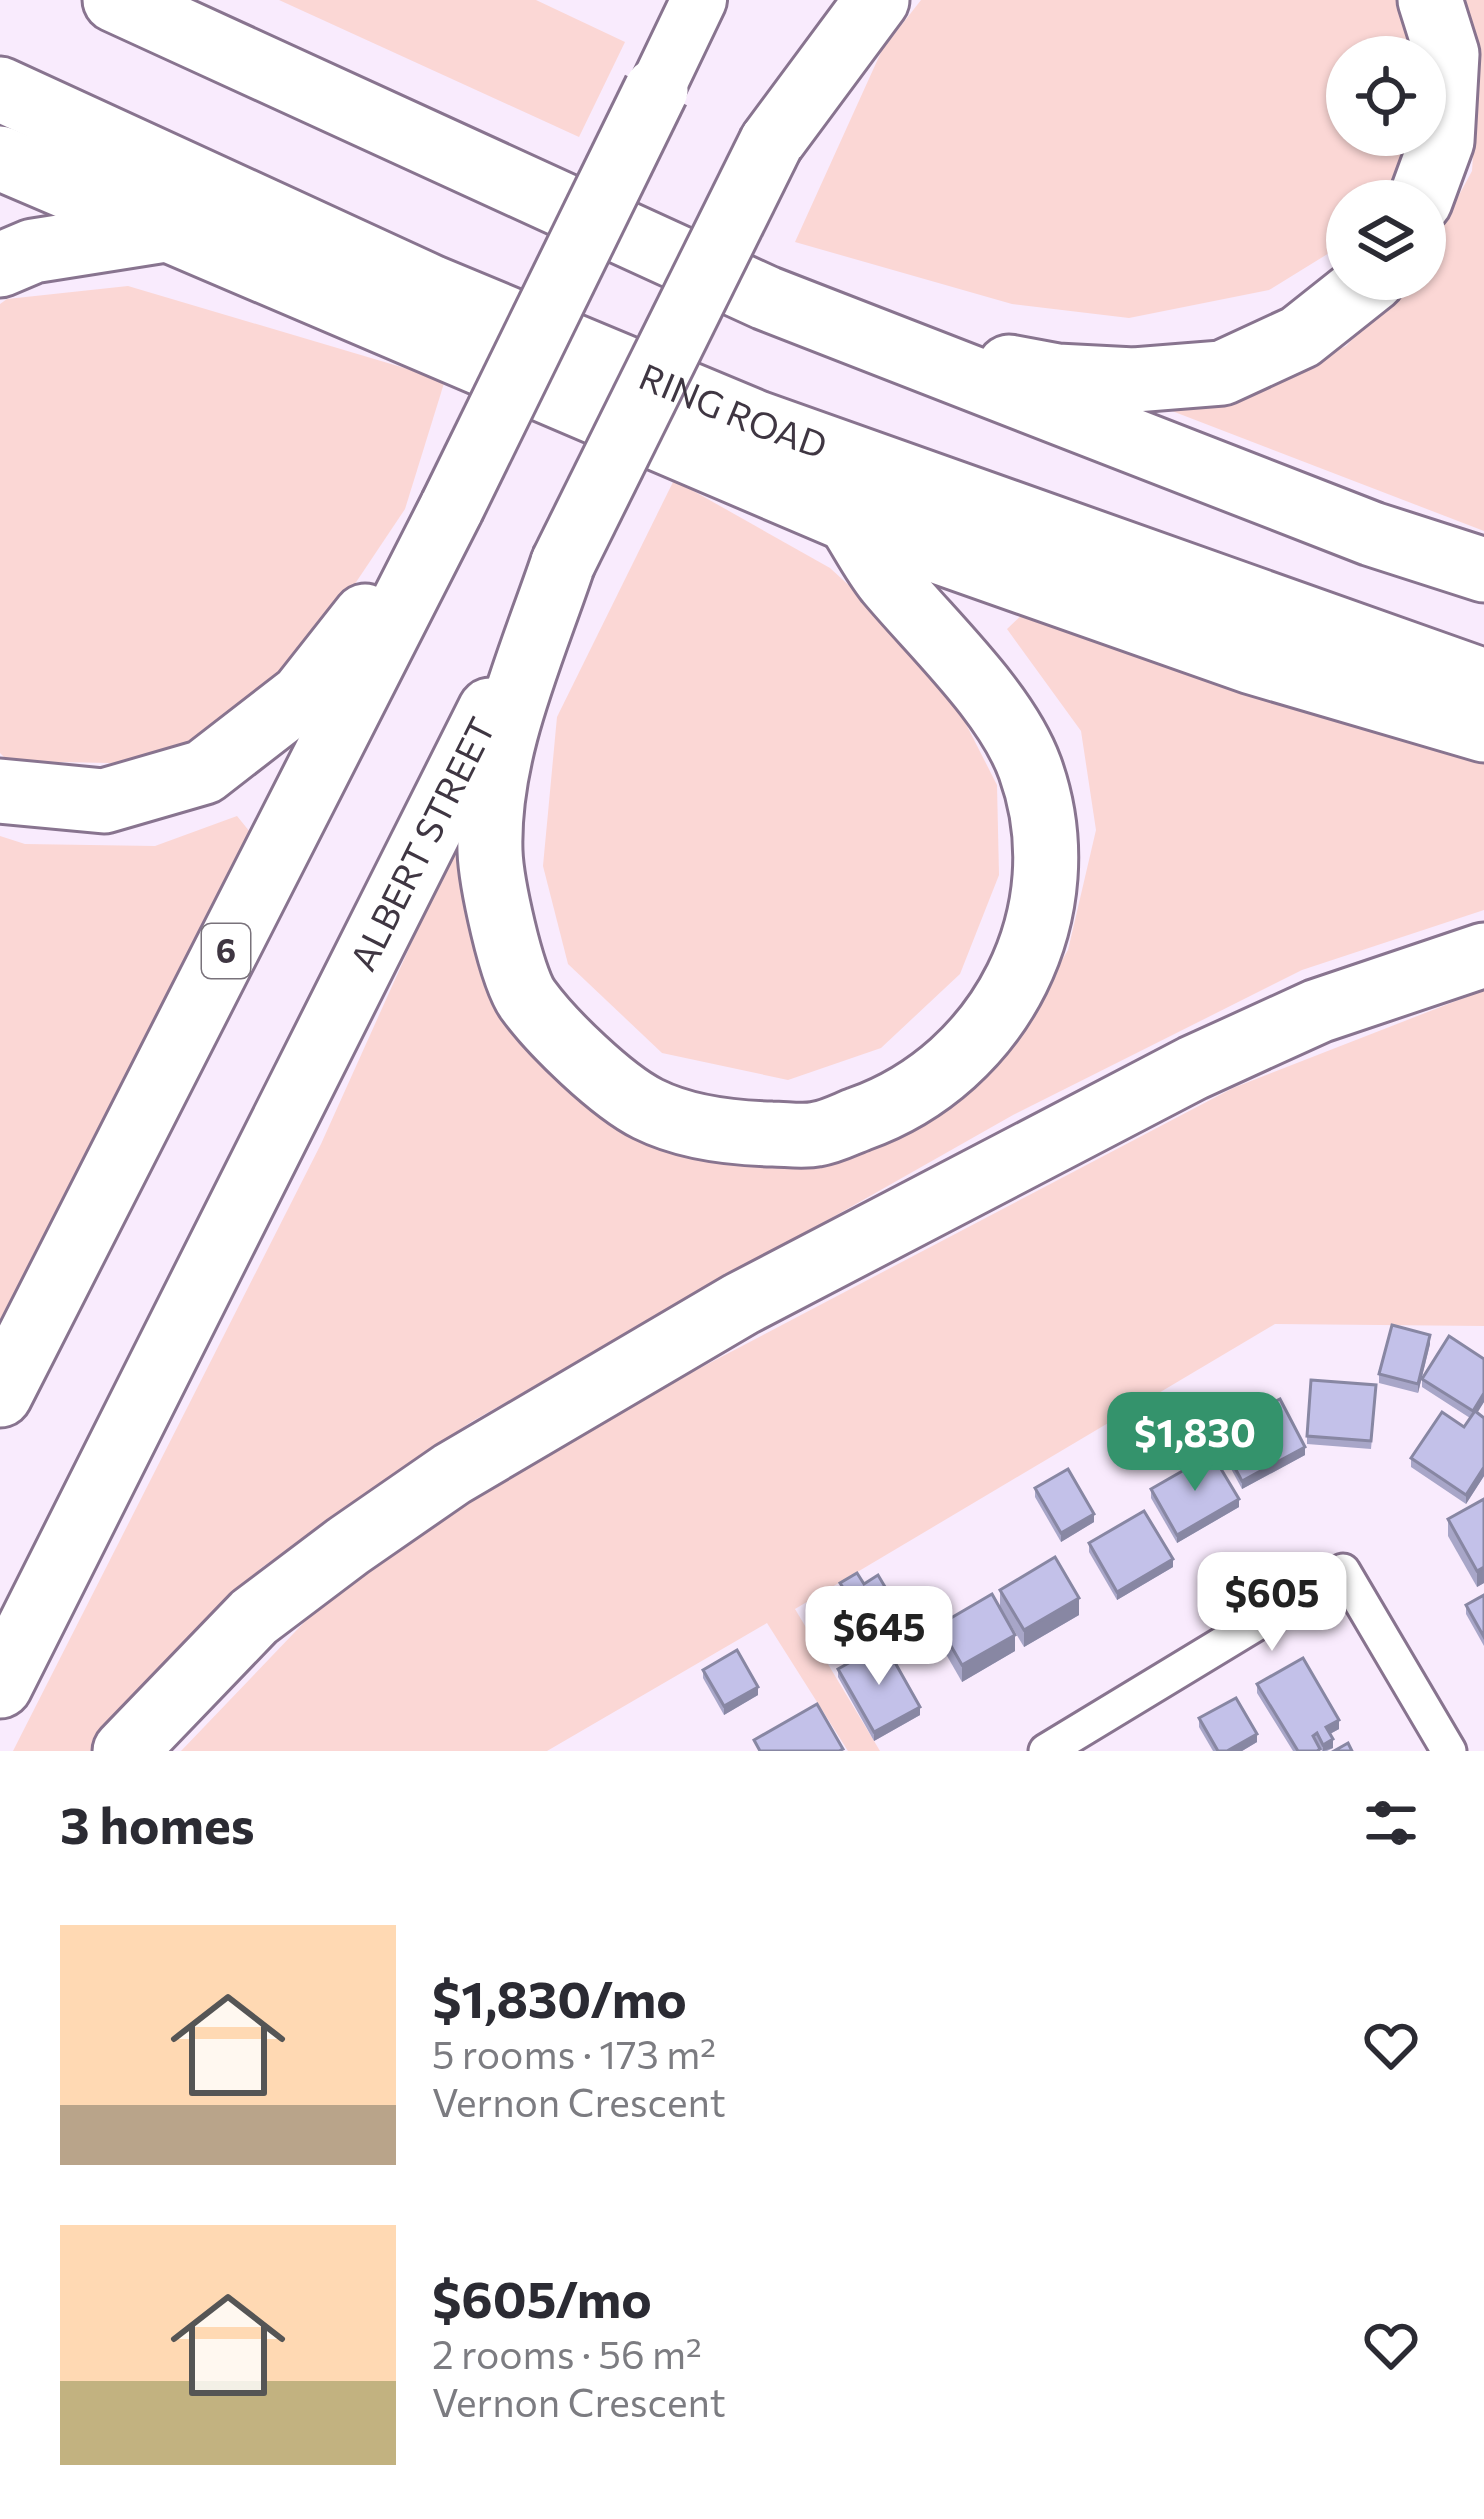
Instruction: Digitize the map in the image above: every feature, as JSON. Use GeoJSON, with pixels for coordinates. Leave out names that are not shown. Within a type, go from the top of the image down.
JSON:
{"type":"FeatureCollection","features":[{"type":"Feature","properties":{"kind":"highway"},"geometry":{"type":"LineString","coordinates":[[116,0],[766,298],[1372,534],[1484,570]]}},
{"type":"Feature","properties":{"kind":"highway"},"geometry":{"type":"LineString","coordinates":[[771,143],[877,0]]}},
{"type":"Feature","properties":{"kind":"highway"},"geometry":{"type":"LineString","coordinates":[[1428,180],[1442,141],[1447,54],[1430,0]]}},
{"type":"Feature","properties":{"kind":"highway","name":"RING ROAD"},"geometry":{"type":"LineString","coordinates":[[0,89],[431,287],[758,423],[1484,682]]}},
{"type":"Feature","properties":{"kind":"highway","name":"6"},"geometry":{"type":"LineString","coordinates":[[0,1396],[452,507],[656,90]]}},
{"type":"Feature","properties":{"kind":"highway","name":"ALBERT STREET"},"geometry":{"type":"LineString","coordinates":[[0,1686],[771,143]]}},
{"type":"Feature","properties":{"kind":"highway"},"geometry":{"type":"LineString","coordinates":[[0,158],[849,520],[1252,662],[1484,730]]}},
{"type":"Feature","properties":{"kind":"highway"},"geometry":{"type":"LineString","coordinates":[[0,265],[33,251],[166,230]]}},
{"type":"Feature","properties":{"kind":"highway"},"geometry":{"type":"LineString","coordinates":[[766,298],[938,352],[1058,376],[1134,380],[1222,373],[1300,338],[1347,300]]}},
{"type":"Feature","properties":{"kind":"highway"},"geometry":{"type":"LineString","coordinates":[[0,791],[104,801],[204,772],[302,696],[452,507]]}},
{"type":"Feature","properties":{"kind":"highway"},"geometry":{"type":"LineString","coordinates":[[563,563],[514,705],[495,778],[490,854],[504,928],[525,996],[583,1059],[647,1109],[724,1133],[815,1135],[895,1106],[964,1058],[1013,993],[1038,919],[1046,847],[1030,766],[986,693],[884,576],[849,520]]}},
{"type":"Feature","properties":{"kind":"highway"},"geometry":{"type":"LineString","coordinates":[[125,1751],[254,1617],[472,1461],[741,1304],[1193,1068],[1318,1011],[1484,955]]}},
{"type":"Feature","properties":{"kind":"main road","name":"6"},"geometry":{"type":"LineString","coordinates":[[656,90],[699,0]]}},
{"type":"Feature","properties":{"kind":"main road","name":"ALBERT STREET"},"geometry":{"type":"LineString","coordinates":[[771,143],[836,0]]}},
{"type":"Feature","properties":{"kind":"street"},"geometry":{"type":"LineString","coordinates":[[1046,1751],[1343,1571],[1449,1751]]}},
{"type":"Feature","properties":{"kind":"shaded area"},"geometry":{"type":"Polygon","coordinates":[[[279,0],[536,0],[625,42],[579,137],[279,0]]]}},
{"type":"Feature","properties":{"kind":"shaded area"},"geometry":{"type":"Polygon","coordinates":[[[921,0],[1404,0],[1409,36],[1326,36],[1326,156],[1405,156],[1401,180],[1326,180],[1326,255],[1269,290],[1129,318],[1012,304],[795,242],[882,50],[921,0]]]}},
{"type":"Feature","properties":{"kind":"shaded area"},"geometry":{"type":"Polygon","coordinates":[[[1466,0],[1484,0],[1484,531],[1133,396],[1235,396],[1346,346],[1390,300],[1446,300],[1446,219],[1472,171],[1479,62],[1466,0]]]}},
{"type":"Feature","properties":{"kind":"shaded area"},"geometry":{"type":"Polygon","coordinates":[[[128,286],[445,380],[405,509],[298,669],[161,764],[8,761],[0,753],[0,304],[7,299],[128,286]]]}},
{"type":"Feature","properties":{"kind":"shaded area"},"geometry":{"type":"Polygon","coordinates":[[[674,480],[830,568],[936,665],[997,785],[999,875],[960,974],[881,1048],[788,1080],[662,1053],[568,964],[543,866],[557,717],[674,480]]]}},
{"type":"Feature","properties":{"kind":"shaded area"},"geometry":{"type":"Polygon","coordinates":[[[1029,608],[1484,759],[1484,910],[1302,970],[1013,1115],[471,1422],[261,1568],[90,1751],[13,1751],[321,1144],[456,844],[472,851],[480,966],[541,1054],[622,1122],[936,1109],[1010,1047],[1068,950],[1096,830],[1081,731],[1007,629],[1029,608]]]}},
{"type":"Feature","properties":{"kind":"shaded area"},"geometry":{"type":"Polygon","coordinates":[[[237,816],[254,837],[0,1336],[0,836],[25,844],[155,846],[237,816]]]}},
{"type":"Feature","properties":{"kind":"shaded area"},"geometry":{"type":"Polygon","coordinates":[[[1484,990],[1484,1326],[1275,1324],[795,1609],[880,1751],[848,1751],[767,1623],[547,1751],[181,1751],[337,1588],[582,1430],[1233,1088],[1484,990]]]}},
{"type":"Feature","properties":{"kind":"building"},"geometry":{"type":"Polygon","coordinates":[[[1392,1325],[1430,1335],[1418,1384],[1379,1374],[1392,1325]]]}},
{"type":"Feature","properties":{"kind":"building"},"geometry":{"type":"Polygon","coordinates":[[[1449,1336],[1484,1359],[1484,1393],[1473,1411],[1422,1379],[1449,1336]]]}},
{"type":"Feature","properties":{"kind":"building"},"geometry":{"type":"Polygon","coordinates":[[[1311,1380],[1376,1385],[1371,1441],[1307,1436],[1311,1380]]]}},
{"type":"Feature","properties":{"kind":"building"},"geometry":{"type":"Polygon","coordinates":[[[1280,1399],[1305,1447],[1242,1481],[1216,1433],[1280,1399]]]}},
{"type":"Feature","properties":{"kind":"building"},"geometry":{"type":"Polygon","coordinates":[[[1475,1411],[1484,1418],[1484,1467],[1466,1495],[1411,1458],[1442,1412],[1464,1427],[1475,1411]]]}},
{"type":"Feature","properties":{"kind":"building"},"geometry":{"type":"Polygon","coordinates":[[[1212,1454],[1239,1499],[1177,1535],[1151,1489],[1212,1454]]]}},
{"type":"Feature","properties":{"kind":"building"},"geometry":{"type":"Polygon","coordinates":[[[1068,1469],[1094,1514],[1061,1533],[1035,1488],[1068,1469]]]}},
{"type":"Feature","properties":{"kind":"building"},"geometry":{"type":"Polygon","coordinates":[[[1484,1499],[1484,1567],[1477,1571],[1448,1519],[1484,1499]]]}},
{"type":"Feature","properties":{"kind":"building"},"geometry":{"type":"Polygon","coordinates":[[[1144,1511],[1173,1559],[1117,1592],[1089,1543],[1144,1511]]]}},
{"type":"Feature","properties":{"kind":"building"},"geometry":{"type":"Polygon","coordinates":[[[1055,1557],[1079,1598],[1024,1630],[1000,1590],[1055,1557]]]}},
{"type":"Feature","properties":{"kind":"building"},"geometry":{"type":"Polygon","coordinates":[[[857,1573],[864,1584],[878,1575],[904,1619],[869,1639],[840,1583],[857,1573]]]}},
{"type":"Feature","properties":{"kind":"building"},"geometry":{"type":"Polygon","coordinates":[[[992,1594],[1015,1635],[962,1665],[939,1625],[992,1594]]]}},
{"type":"Feature","properties":{"kind":"building"},"geometry":{"type":"Polygon","coordinates":[[[1484,1595],[1484,1637],[1466,1605],[1484,1595]]]}},
{"type":"Feature","properties":{"kind":"building"},"geometry":{"type":"Polygon","coordinates":[[[884,1643],[920,1707],[874,1732],[838,1669],[884,1643]]]}},
{"type":"Feature","properties":{"kind":"building"},"geometry":{"type":"Polygon","coordinates":[[[737,1650],[758,1687],[724,1706],[703,1670],[737,1650]]]}},
{"type":"Feature","properties":{"kind":"building"},"geometry":{"type":"Polygon","coordinates":[[[1303,1658],[1339,1720],[1326,1727],[1333,1739],[1323,1745],[1317,1733],[1313,1736],[1317,1751],[1298,1751],[1257,1684],[1303,1658]]]}},
{"type":"Feature","properties":{"kind":"building"},"geometry":{"type":"Polygon","coordinates":[[[1236,1698],[1257,1734],[1218,1751],[1199,1718],[1236,1698]]]}},
{"type":"Feature","properties":{"kind":"building"},"geometry":{"type":"Polygon","coordinates":[[[817,1704],[843,1749],[760,1751],[754,1740],[817,1704]]]}}]}
